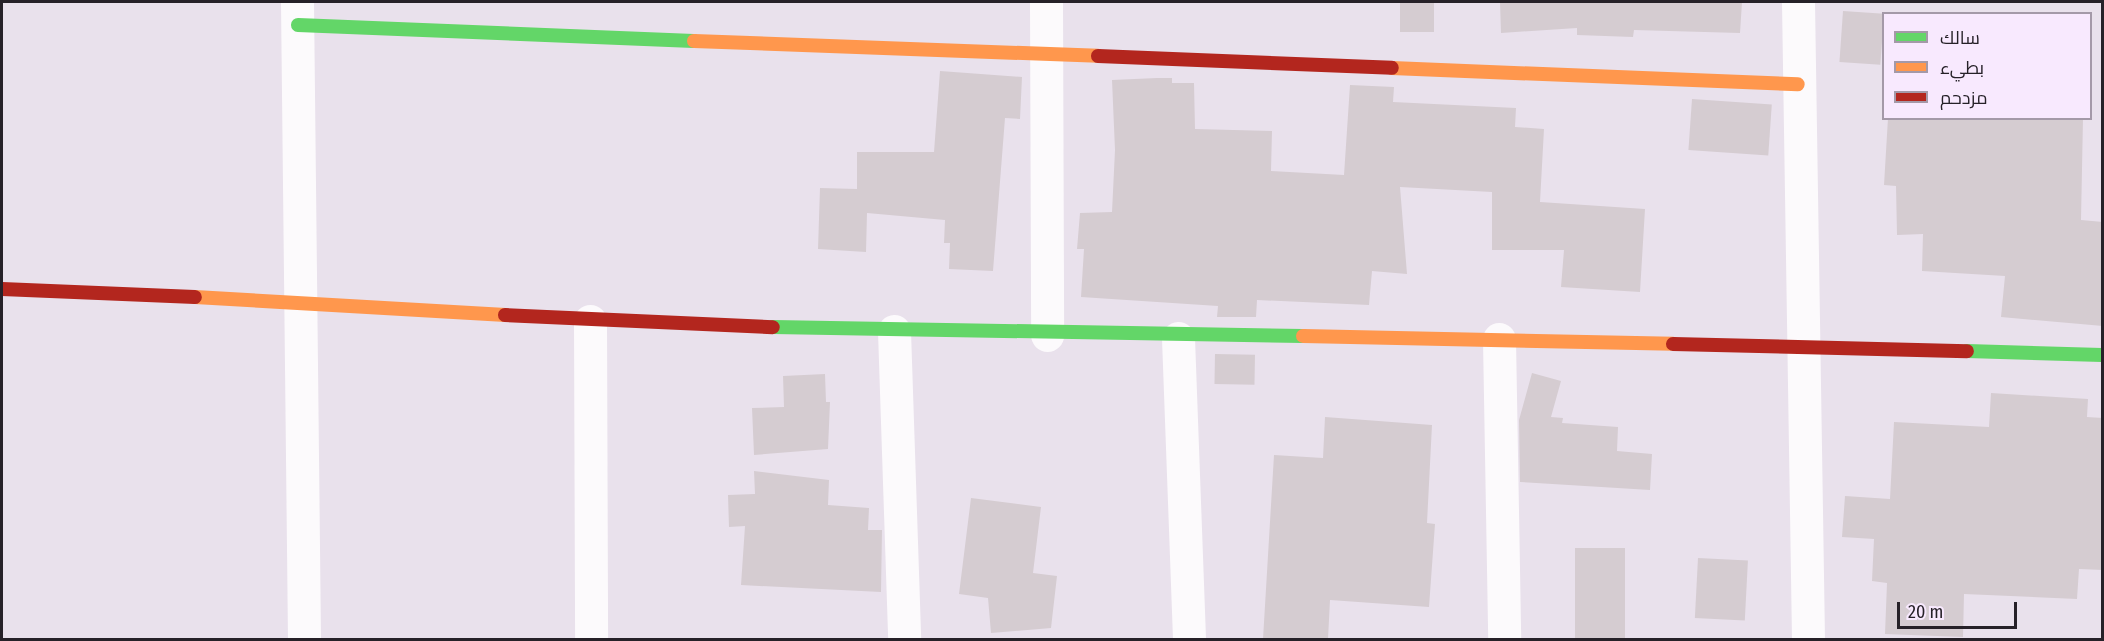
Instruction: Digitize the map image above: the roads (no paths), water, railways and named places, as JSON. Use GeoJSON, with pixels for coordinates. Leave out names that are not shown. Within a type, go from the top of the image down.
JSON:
{"type":"FeatureCollection","features":[{"type":"Feature","properties":{"kind":"street"},"geometry":{"type":"LineString","coordinates":[[1046,2],[1047,335]]}},
{"type":"Feature","properties":{"kind":"street"},"geometry":{"type":"LineString","coordinates":[[1798,2],[1808,639]]}},
{"type":"Feature","properties":{"kind":"street"},"geometry":{"type":"LineString","coordinates":[[304,639],[297,13],[1046,53],[1798,84]]}},
{"type":"Feature","properties":{"kind":"street"},"geometry":{"type":"LineString","coordinates":[[2,289],[300,301],[590,321],[894,331],[1178,338],[1499,339],[2103,355]]}},
{"type":"Feature","properties":{"kind":"street"},"geometry":{"type":"LineString","coordinates":[[590,321],[591,639]]}},
{"type":"Feature","properties":{"kind":"street"},"geometry":{"type":"LineString","coordinates":[[894,331],[904,639]]}},
{"type":"Feature","properties":{"kind":"street"},"geometry":{"type":"LineString","coordinates":[[1178,338],[1190,639]]}},
{"type":"Feature","properties":{"kind":"street"},"geometry":{"type":"LineString","coordinates":[[1499,339],[1504,639]]}}]}
